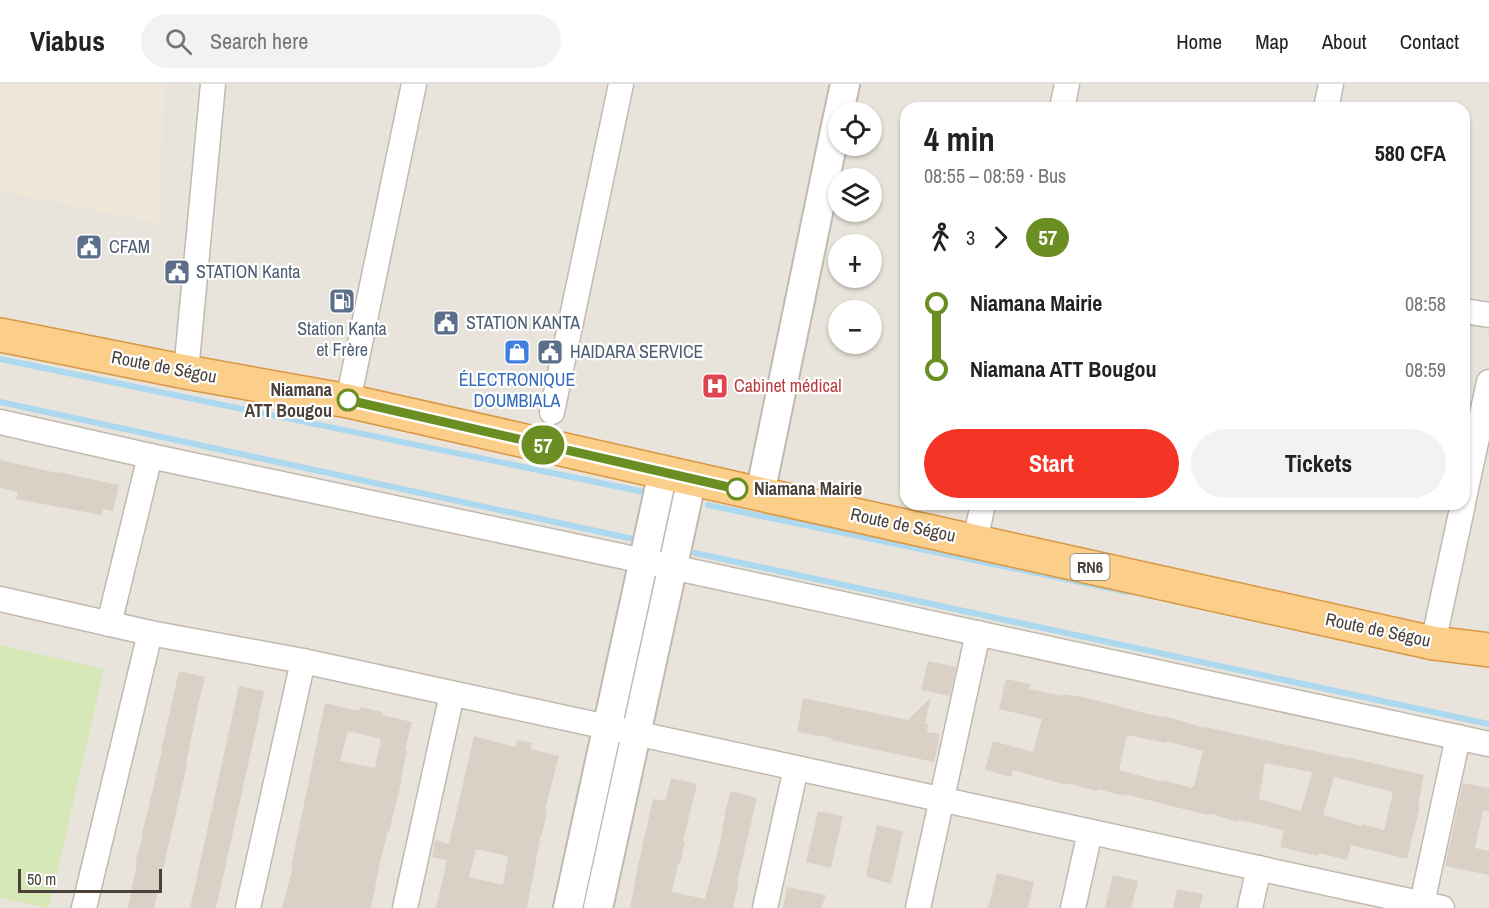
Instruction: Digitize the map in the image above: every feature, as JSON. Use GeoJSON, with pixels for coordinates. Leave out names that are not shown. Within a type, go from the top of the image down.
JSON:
{"type":"FeatureCollection","features":[{"type":"Feature","properties":{"kind":"highway","name":"Route de Ségou"},"geometry":{"type":"LineString","coordinates":[[0,335],[186,372],[348,400],[1433,643],[1489,650]]}},
{"type":"Feature","properties":{"kind":"street"},"geometry":{"type":"LineString","coordinates":[[186,372],[213,84]]}},
{"type":"Feature","properties":{"kind":"street"},"geometry":{"type":"LineString","coordinates":[[348,400],[414,84]]}},
{"type":"Feature","properties":{"kind":"street"},"geometry":{"type":"LineString","coordinates":[[552,412],[621,84]]}},
{"type":"Feature","properties":{"kind":"street"},"geometry":{"type":"LineString","coordinates":[[841,102],[845,84]]}},
{"type":"Feature","properties":{"kind":"street"},"geometry":{"type":"LineString","coordinates":[[1063,102],[1067,84]]}},
{"type":"Feature","properties":{"kind":"street"},"geometry":{"type":"LineString","coordinates":[[1327,102],[1331,84]]}},
{"type":"Feature","properties":{"kind":"street"},"geometry":{"type":"LineString","coordinates":[[760,494],[830,156]]}},
{"type":"Feature","properties":{"kind":"street"},"geometry":{"type":"LineString","coordinates":[[1470,312],[1489,315]]}},
{"type":"Feature","properties":{"kind":"street"},"geometry":{"type":"LineString","coordinates":[[1470,470],[1489,382]]}},
{"type":"Feature","properties":{"kind":"street"},"geometry":{"type":"LineString","coordinates":[[0,422],[1489,744]]}},
{"type":"Feature","properties":{"kind":"street"},"geometry":{"type":"LineString","coordinates":[[109,624],[150,456]]}},
{"type":"Feature","properties":{"kind":"street"},"geometry":{"type":"LineString","coordinates":[[568,908],[644,561],[677,475]]}},
{"type":"Feature","properties":{"kind":"street"},"geometry":{"type":"LineString","coordinates":[[598,908],[672,567],[677,475]]}},
{"type":"Feature","properties":{"kind":"street"},"geometry":{"type":"LineString","coordinates":[[975,541],[981,510]]}},
{"type":"Feature","properties":{"kind":"street"},"geometry":{"type":"LineString","coordinates":[[1433,643],[1462,510]]}},
{"type":"Feature","properties":{"kind":"street"},"geometry":{"type":"LineString","coordinates":[[0,599],[150,633],[303,661],[452,693],[1428,906],[1458,737]]}},
{"type":"Feature","properties":{"kind":"street"},"geometry":{"type":"LineString","coordinates":[[84,908],[150,633]]}},
{"type":"Feature","properties":{"kind":"street"},"geometry":{"type":"LineString","coordinates":[[918,908],[978,633]]}},
{"type":"Feature","properties":{"kind":"street"},"geometry":{"type":"LineString","coordinates":[[248,908],[303,661]]}},
{"type":"Feature","properties":{"kind":"street"},"geometry":{"type":"LineString","coordinates":[[405,908],[452,693]]}},
{"type":"Feature","properties":{"kind":"street"},"geometry":{"type":"LineString","coordinates":[[765,908],[796,768]]}},
{"type":"Feature","properties":{"kind":"street"},"geometry":{"type":"LineString","coordinates":[[1073,908],[1089,832]]}},
{"type":"Feature","properties":{"kind":"street"},"geometry":{"type":"LineString","coordinates":[[1250,908],[1259,868]]}},
{"type":"Feature","properties":{"kind":"shaded area"},"geometry":{"type":"Polygon","coordinates":[[[0,84],[1489,84],[1489,908],[0,908],[0,84]]]}},
{"type":"Feature","properties":{"kind":"shaded area"},"geometry":{"type":"Polygon","coordinates":[[[0,84],[164,84],[159,223],[0,191],[0,84]]]}},
{"type":"Feature","properties":{"kind":"green space"},"geometry":{"type":"Polygon","coordinates":[[[0,645],[104,669],[49,908],[0,898],[0,645]]]}},
{"type":"Feature","properties":{"kind":"building"},"geometry":{"type":"Polygon","coordinates":[[[0,460],[119,485],[113,511],[103,509],[102,515],[16,499],[18,492],[0,488],[0,460]]]}},
{"type":"Feature","properties":{"kind":"building"},"geometry":{"type":"Polygon","coordinates":[[[928,661],[956,667],[950,696],[921,690],[928,661]]]}},
{"type":"Feature","properties":{"kind":"building"},"geometry":{"type":"Polygon","coordinates":[[[179,671],[205,677],[187,765],[154,908],[128,908],[137,863],[135,863],[179,671]]]}},
{"type":"Feature","properties":{"kind":"building"},"geometry":{"type":"Polygon","coordinates":[[[1006,679],[1030,684],[1029,689],[1087,698],[1205,728],[1424,775],[1418,805],[1420,806],[1407,859],[1351,845],[1347,860],[1319,853],[1318,856],[1280,847],[1284,831],[1263,825],[1238,820],[1237,822],[1209,813],[1209,815],[1125,794],[1124,796],[1098,789],[1097,791],[1066,783],[1066,785],[1013,770],[1011,777],[985,770],[993,741],[1033,752],[1042,719],[999,709],[1006,679]],[[1127,735],[1119,770],[1163,782],[1163,780],[1192,788],[1194,786],[1203,751],[1167,741],[1166,743],[1127,735]],[[1265,763],[1259,799],[1301,811],[1312,772],[1265,763]],[[1334,777],[1323,815],[1384,830],[1393,792],[1334,777]]]}},
{"type":"Feature","properties":{"kind":"building"},"geometry":{"type":"Polygon","coordinates":[[[239,686],[264,691],[259,716],[216,908],[190,908],[239,686]]]}},
{"type":"Feature","properties":{"kind":"building"},"geometry":{"type":"Polygon","coordinates":[[[931,697],[925,724],[928,724],[927,732],[940,734],[934,762],[797,732],[803,698],[908,720],[931,697]]]}},
{"type":"Feature","properties":{"kind":"building"},"geometry":{"type":"Polygon","coordinates":[[[325,703],[359,711],[361,707],[412,722],[405,750],[407,750],[402,779],[371,908],[282,908],[293,867],[291,867],[325,703]],[[348,731],[340,761],[375,768],[381,739],[348,731]]]}},
{"type":"Feature","properties":{"kind":"building"},"geometry":{"type":"Polygon","coordinates":[[[474,736],[515,747],[517,740],[532,743],[530,749],[559,756],[545,810],[547,811],[527,908],[436,908],[447,860],[432,857],[435,840],[449,844],[474,736]],[[476,849],[469,877],[503,885],[508,856],[476,849]]]}},
{"type":"Feature","properties":{"kind":"building"},"geometry":{"type":"Polygon","coordinates":[[[671,778],[697,784],[672,892],[705,899],[731,791],[757,798],[733,908],[630,908],[653,799],[665,801],[671,778]]]}},
{"type":"Feature","properties":{"kind":"building"},"geometry":{"type":"Polygon","coordinates":[[[1463,783],[1489,788],[1489,811],[1483,810],[1475,848],[1489,851],[1489,875],[1445,866],[1463,783]]]}},
{"type":"Feature","properties":{"kind":"building"},"geometry":{"type":"Polygon","coordinates":[[[818,811],[843,816],[831,868],[806,862],[818,811]]]}},
{"type":"Feature","properties":{"kind":"building"},"geometry":{"type":"Polygon","coordinates":[[[877,825],[903,831],[891,884],[867,877],[866,874],[877,825]]]}},
{"type":"Feature","properties":{"kind":"building"},"geometry":{"type":"Polygon","coordinates":[[[997,873],[1034,882],[1028,908],[988,908],[997,873]]]}},
{"type":"Feature","properties":{"kind":"building"},"geometry":{"type":"Polygon","coordinates":[[[1113,875],[1138,881],[1131,908],[1105,908],[1113,875]]]}},
{"type":"Feature","properties":{"kind":"building"},"geometry":{"type":"Polygon","coordinates":[[[787,887],[826,895],[821,908],[783,908],[787,887]]]}},
{"type":"Feature","properties":{"kind":"building"},"geometry":{"type":"Polygon","coordinates":[[[1177,889],[1203,894],[1200,908],[1173,908],[1177,889]]]}},
{"type":"Feature","properties":{"kind":"waterway"},"geometry":{"type":"LineString","coordinates":[[0,359],[649,493]]}},
{"type":"Feature","properties":{"kind":"waterway"},"geometry":{"type":"LineString","coordinates":[[0,402],[638,540]]}},
{"type":"Feature","properties":{"kind":"waterway"},"geometry":{"type":"LineString","coordinates":[[708,505],[1128,592]]}},
{"type":"Feature","properties":{"kind":"waterway"},"geometry":{"type":"LineString","coordinates":[[695,553],[1489,724]]}},
{"type":"Feature","properties":{"kind":"bus line","name":"57"},"geometry":{"type":"LineString","coordinates":[[348,400],[737,489]]}},
{"type":"Feature","properties":{"kind":"place","name":"CFAM"},"geometry":{"type":"Point","coordinates":[89,247]}},
{"type":"Feature","properties":{"kind":"place","name":"STATION Kanta"},"geometry":{"type":"Point","coordinates":[177,272]}},
{"type":"Feature","properties":{"kind":"place","name":"Station Kanta et Frère"},"geometry":{"type":"Point","coordinates":[342,301]}},
{"type":"Feature","properties":{"kind":"place","name":"STATION KANTA"},"geometry":{"type":"Point","coordinates":[446,323]}},
{"type":"Feature","properties":{"kind":"place","name":"ÉLECTRONIQUE DOUMBIALA"},"geometry":{"type":"Point","coordinates":[517,352]}},
{"type":"Feature","properties":{"kind":"place","name":"HAIDARA SERVICE"},"geometry":{"type":"Point","coordinates":[550,352]}},
{"type":"Feature","properties":{"kind":"place","name":"Cabinet médical"},"geometry":{"type":"Point","coordinates":[715,386]}},
{"type":"Feature","properties":{"kind":"place","name":"Niamana ATT Bougou"},"geometry":{"type":"Point","coordinates":[348,400]}},
{"type":"Feature","properties":{"kind":"place","name":"Niamana Mairie"},"geometry":{"type":"Point","coordinates":[737,489]}}]}
